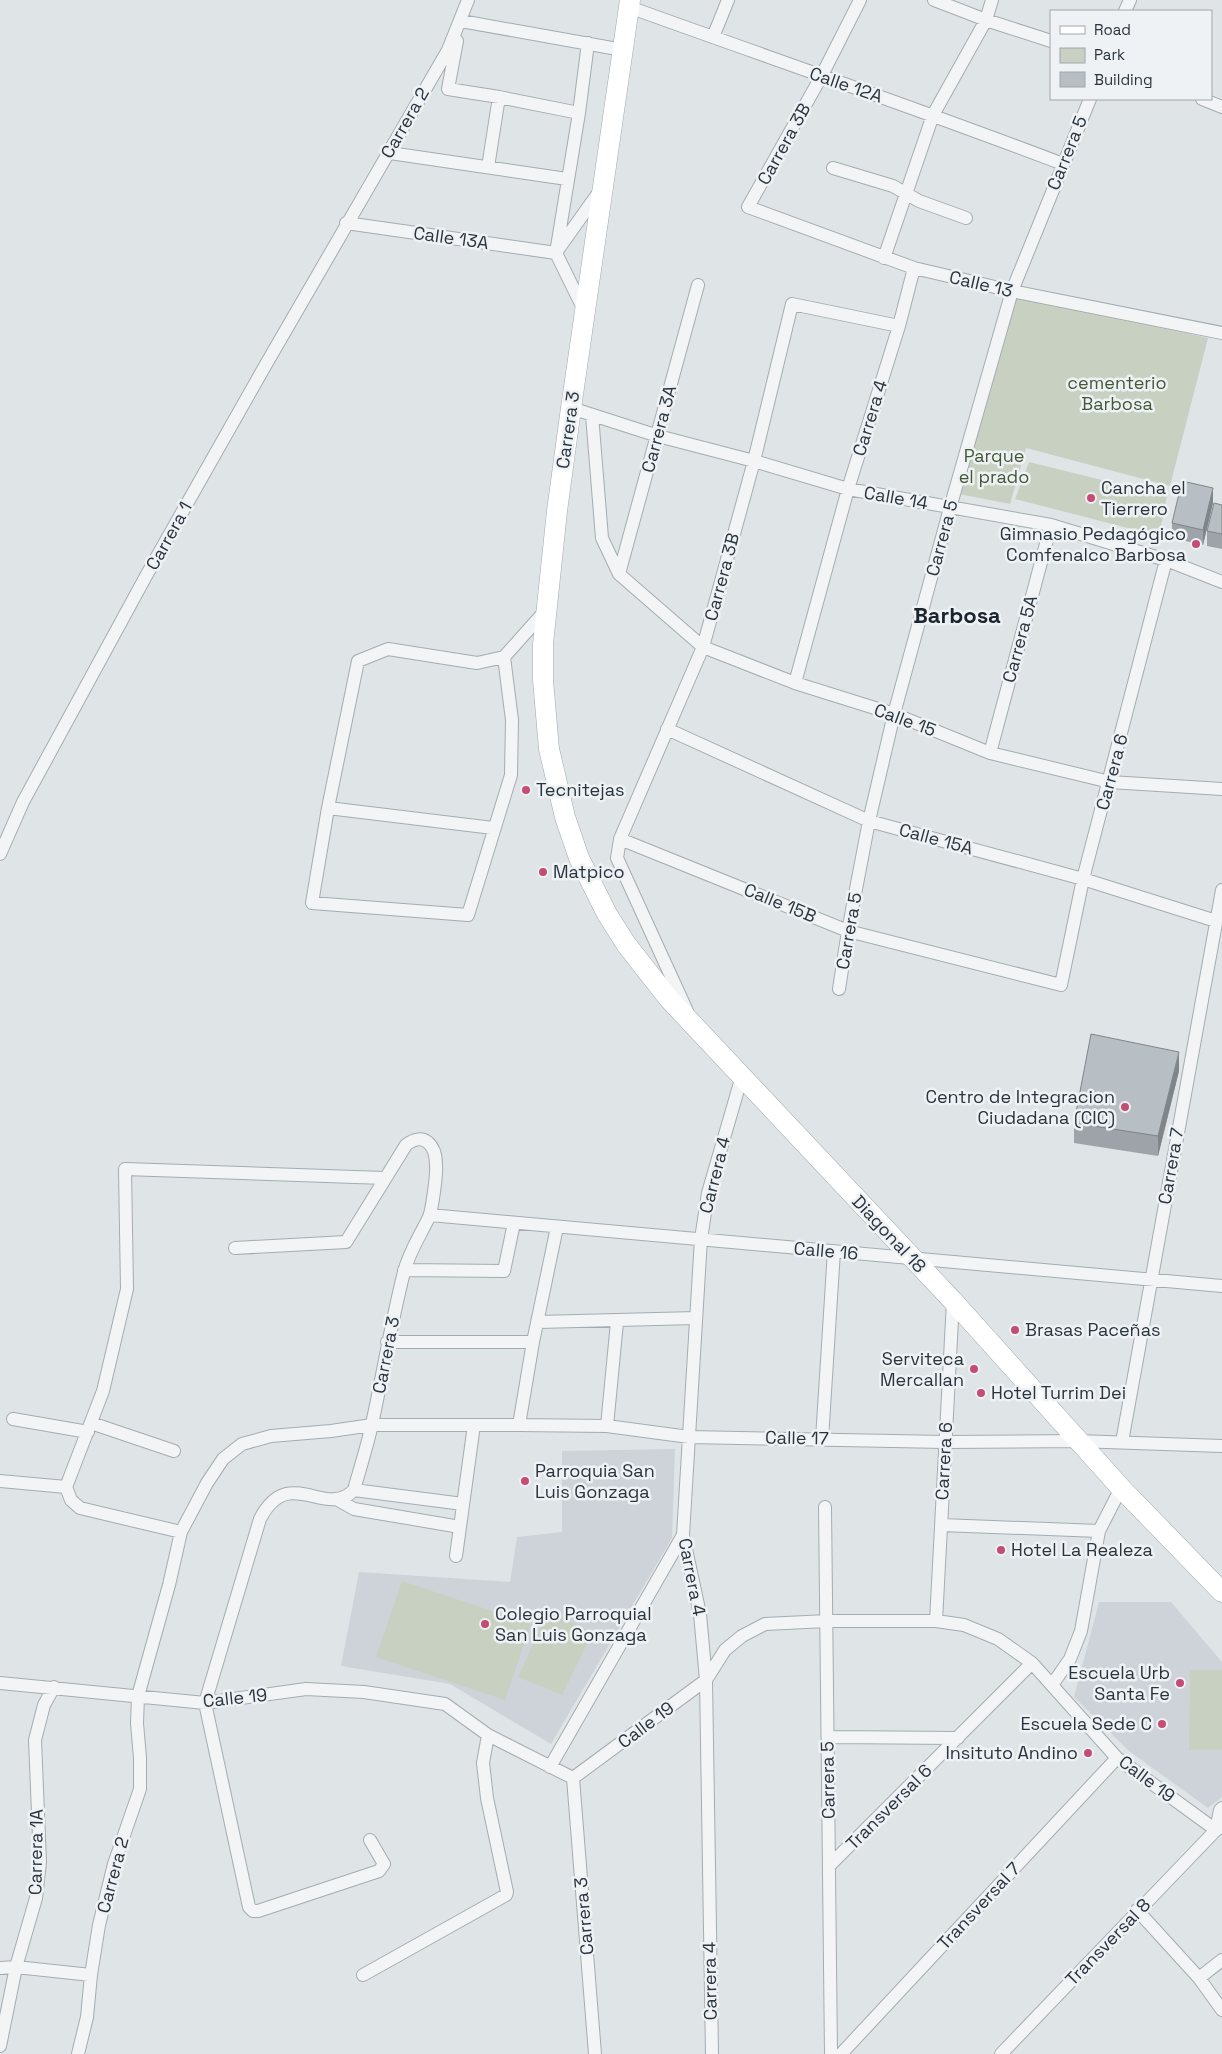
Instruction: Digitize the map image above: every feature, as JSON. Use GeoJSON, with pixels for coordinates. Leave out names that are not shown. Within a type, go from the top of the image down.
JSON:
{"type":"FeatureCollection","features":[{"type":"Feature","properties":{"kind":"main road","name":"Carrera 3"},"geometry":{"type":"LineString","coordinates":[[579,858],[565,817],[549,749],[543,680],[546,610],[584,310],[629,4]]}},
{"type":"Feature","properties":{"kind":"main road","name":"Diagonal 18"},"geometry":{"type":"LineString","coordinates":[[579,858],[607,914],[646,972],[693,1025],[953,1301],[1077,1441],[1222,1592]]}},
{"type":"Feature","properties":{"kind":"street"},"geometry":{"type":"LineString","coordinates":[[468,0],[461,21],[448,90],[499,97],[579,112]]}},
{"type":"Feature","properties":{"kind":"street"},"geometry":{"type":"LineString","coordinates":[[713,38],[728,0]]}},
{"type":"Feature","properties":{"kind":"street","name":"Carrera 3B"},"geometry":{"type":"LineString","coordinates":[[748,207],[821,77],[860,0]]}},
{"type":"Feature","properties":{"kind":"street"},"geometry":{"type":"LineString","coordinates":[[934,0],[986,20],[1050,40]]}},
{"type":"Feature","properties":{"kind":"street"},"geometry":{"type":"LineString","coordinates":[[884,258],[933,115],[986,20],[992,0]]}},
{"type":"Feature","properties":{"kind":"street","name":"Calle 12A"},"geometry":{"type":"LineString","coordinates":[[629,4],[713,38],[933,115],[1063,164]]}},
{"type":"Feature","properties":{"kind":"street"},"geometry":{"type":"LineString","coordinates":[[461,21],[623,50]]}},
{"type":"Feature","properties":{"kind":"street","name":"Carrera 2"},"geometry":{"type":"LineString","coordinates":[[346,224],[390,153],[448,50],[461,21]]}},
{"type":"Feature","properties":{"kind":"street"},"geometry":{"type":"LineString","coordinates":[[584,310],[556,253],[588,43]]}},
{"type":"Feature","properties":{"kind":"street"},"geometry":{"type":"LineString","coordinates":[[488,167],[499,97]]}},
{"type":"Feature","properties":{"kind":"street","name":"Carrera 5"},"geometry":{"type":"LineString","coordinates":[[839,989],[869,821],[894,714],[950,508],[1012,291],[1090,100]]}},
{"type":"Feature","properties":{"kind":"street"},"geometry":{"type":"LineString","coordinates":[[1204,100],[1222,107]]}},
{"type":"Feature","properties":{"kind":"street"},"geometry":{"type":"LineString","coordinates":[[390,153],[567,179]]}},
{"type":"Feature","properties":{"kind":"street"},"geometry":{"type":"LineString","coordinates":[[833,168],[893,186],[919,201],[966,218]]}},
{"type":"Feature","properties":{"kind":"street"},"geometry":{"type":"LineString","coordinates":[[556,253],[602,187]]}},
{"type":"Feature","properties":{"kind":"street","name":"Calle 13"},"geometry":{"type":"LineString","coordinates":[[748,207],[914,268],[1012,291],[1222,334]]}},
{"type":"Feature","properties":{"kind":"street","name":"Calle 13A"},"geometry":{"type":"LineString","coordinates":[[346,224],[556,253]]}},
{"type":"Feature","properties":{"kind":"street","name":"Carrera 1"},"geometry":{"type":"LineString","coordinates":[[0,854],[23,802],[146,576],[346,224]]}},
{"type":"Feature","properties":{"kind":"street","name":"Carrera 4"},"geometry":{"type":"LineString","coordinates":[[795,683],[848,489],[899,326],[914,268]]}},
{"type":"Feature","properties":{"kind":"street","name":"Carrera 3A"},"geometry":{"type":"LineString","coordinates":[[619,574],[698,285]]}},
{"type":"Feature","properties":{"kind":"street","name":"Carrera 3B"},"geometry":{"type":"LineString","coordinates":[[620,839],[703,647],[754,460],[792,304],[899,326]]}},
{"type":"Feature","properties":{"kind":"street","name":"Calle 14"},"geometry":{"type":"LineString","coordinates":[[571,408],[658,436],[754,460],[848,489],[1051,525],[1166,560],[1222,582]]}},
{"type":"Feature","properties":{"kind":"street"},"geometry":{"type":"LineString","coordinates":[[592,415],[602,538],[619,574]]}},
{"type":"Feature","properties":{"kind":"street","name":"Carrera 5A"},"geometry":{"type":"LineString","coordinates":[[990,753],[1051,525]]}},
{"type":"Feature","properties":{"kind":"street","name":"Carrera 6"},"geometry":{"type":"LineString","coordinates":[[1061,985],[1083,879],[1110,782],[1166,560]]}},
{"type":"Feature","properties":{"kind":"street","name":"Calle 15"},"geometry":{"type":"LineString","coordinates":[[619,574],[703,647],[795,683],[894,714],[990,753],[1110,782],[1222,789]]}},
{"type":"Feature","properties":{"kind":"street"},"geometry":{"type":"LineString","coordinates":[[504,657],[512,720],[511,775],[468,915],[312,903],[328,808],[358,661],[388,649],[477,663],[504,657],[546,610]]}},
{"type":"Feature","properties":{"kind":"street","name":"Calle 15A"},"geometry":{"type":"LineString","coordinates":[[667,729],[869,821],[1083,879],[1216,921]]}},
{"type":"Feature","properties":{"kind":"street"},"geometry":{"type":"LineString","coordinates":[[328,808],[494,828]]}},
{"type":"Feature","properties":{"kind":"street"},"geometry":{"type":"LineString","coordinates":[[620,839],[617,858],[693,1025]]}},
{"type":"Feature","properties":{"kind":"street","name":"Calle 15B"},"geometry":{"type":"LineString","coordinates":[[620,839],[848,931],[1061,985]]}},
{"type":"Feature","properties":{"kind":"street","name":"Carrera 7"},"geometry":{"type":"LineString","coordinates":[[1122,1442],[1150,1280],[1217,947],[1216,921],[1222,890]]}},
{"type":"Feature","properties":{"kind":"street","name":"Carrera 4"},"geometry":{"type":"LineString","coordinates":[[712,2054],[706,1680],[700,1614],[683,1535],[701,1239],[708,1193],[742,1076]]}},
{"type":"Feature","properties":{"kind":"street"},"geometry":{"type":"LineString","coordinates":[[235,1248],[346,1242],[384,1178],[406,1145],[412,1140],[428,1141],[432,1147],[436,1164],[430,1215]]}},
{"type":"Feature","properties":{"kind":"street"},"geometry":{"type":"LineString","coordinates":[[181,1532],[80,1508],[71,1500],[66,1487],[103,1391],[127,1289],[125,1169],[384,1178]]}},
{"type":"Feature","properties":{"kind":"street","name":"Calle 16"},"geometry":{"type":"LineString","coordinates":[[430,1215],[1222,1286]]}},
{"type":"Feature","properties":{"kind":"street","name":"Carrera 3"},"geometry":{"type":"LineString","coordinates":[[347,1495],[372,1425],[387,1342],[404,1270],[412,1247],[430,1215]]}},
{"type":"Feature","properties":{"kind":"street"},"geometry":{"type":"LineString","coordinates":[[404,1270],[504,1271],[514,1223]]}},
{"type":"Feature","properties":{"kind":"street"},"geometry":{"type":"LineString","coordinates":[[520,1425],[533,1342],[557,1227]]}},
{"type":"Feature","properties":{"kind":"street"},"geometry":{"type":"LineString","coordinates":[[822,1439],[834,1251]]}},
{"type":"Feature","properties":{"kind":"street","name":"Carrera 6"},"geometry":{"type":"LineString","coordinates":[[936,1621],[953,1301]]}},
{"type":"Feature","properties":{"kind":"street"},"geometry":{"type":"LineString","coordinates":[[538,1322],[617,1322],[696,1318]]}},
{"type":"Feature","properties":{"kind":"street"},"geometry":{"type":"LineString","coordinates":[[607,1426],[617,1322]]}},
{"type":"Feature","properties":{"kind":"street"},"geometry":{"type":"LineString","coordinates":[[387,1342],[533,1342]]}},
{"type":"Feature","properties":{"kind":"street"},"geometry":{"type":"LineString","coordinates":[[12,1419],[90,1427],[174,1451]]}},
{"type":"Feature","properties":{"kind":"street","name":"Calle 17"},"geometry":{"type":"LineString","coordinates":[[181,1532],[207,1483],[223,1459],[242,1444],[272,1436],[372,1425],[607,1426],[689,1437],[946,1442],[1077,1441],[1222,1446]]}},
{"type":"Feature","properties":{"kind":"street"},"geometry":{"type":"LineString","coordinates":[[456,1556],[474,1425]]}},
{"type":"Feature","properties":{"kind":"street"},"geometry":{"type":"LineString","coordinates":[[0,1481],[66,1487]]}},
{"type":"Feature","properties":{"kind":"street"},"geometry":{"type":"LineString","coordinates":[[1052,1685],[1070,1658],[1080,1631],[1099,1531],[1121,1488]]}},
{"type":"Feature","properties":{"kind":"street"},"geometry":{"type":"LineString","coordinates":[[370,1840],[384,1864],[378,1871],[258,1911],[253,1911],[249,1907],[205,1703],[260,1519],[267,1506],[282,1494],[347,1495],[463,1504]]}},
{"type":"Feature","properties":{"kind":"street"},"geometry":{"type":"LineString","coordinates":[[347,1495],[354,1509],[460,1526]]}},
{"type":"Feature","properties":{"kind":"street","name":"Carrera 5"},"geometry":{"type":"LineString","coordinates":[[825,1507],[832,2054]]}},
{"type":"Feature","properties":{"kind":"street"},"geometry":{"type":"LineString","coordinates":[[941,1525],[1099,1531]]}},
{"type":"Feature","properties":{"kind":"street","name":"Carrera 2"},"geometry":{"type":"LineString","coordinates":[[78,2054],[87,2017],[91,1975],[100,1925],[114,1864],[140,1789],[137,1723],[138,1696],[169,1585],[181,1532]]}},
{"type":"Feature","properties":{"kind":"street"},"geometry":{"type":"LineString","coordinates":[[550,1767],[683,1535]]}},
{"type":"Feature","properties":{"kind":"street","name":"Calle 19"},"geometry":{"type":"LineString","coordinates":[[0,1683],[205,1703],[306,1690],[364,1692],[445,1704],[488,1735],[573,1778],[706,1680],[725,1650],[742,1636],[765,1624],[827,1621],[936,1621],[964,1626],[998,1639],[1032,1663],[1117,1758],[1219,1829]]}},
{"type":"Feature","properties":{"kind":"street","name":"Transversal 6"},"geometry":{"type":"LineString","coordinates":[[830,1866],[1032,1663]]}},
{"type":"Feature","properties":{"kind":"street","name":"Carrera 1A"},"geometry":{"type":"LineString","coordinates":[[0,2046],[16,1967],[36,1898],[40,1862],[35,1740],[44,1705],[54,1687]]}},
{"type":"Feature","properties":{"kind":"street"},"geometry":{"type":"LineString","coordinates":[[363,1975],[506,1895],[487,1798],[484,1772],[483,1763],[488,1735]]}},
{"type":"Feature","properties":{"kind":"street"},"geometry":{"type":"LineString","coordinates":[[828,1737],[958,1738]]}},
{"type":"Feature","properties":{"kind":"street","name":"Transversal 7"},"geometry":{"type":"LineString","coordinates":[[841,2054],[1117,1758]]}},
{"type":"Feature","properties":{"kind":"street","name":"Carrera 3"},"geometry":{"type":"LineString","coordinates":[[573,1778],[595,2054]]}},
{"type":"Feature","properties":{"kind":"street","name":"Transversal 8"},"geometry":{"type":"LineString","coordinates":[[1001,2054],[1138,1910],[1219,1829],[1220,1810],[1222,1808]]}},
{"type":"Feature","properties":{"kind":"street"},"geometry":{"type":"LineString","coordinates":[[1138,1910],[1199,1978],[1222,2010]]}},
{"type":"Feature","properties":{"kind":"street"},"geometry":{"type":"LineString","coordinates":[[1199,1978],[1222,1960]]}},
{"type":"Feature","properties":{"kind":"street"},"geometry":{"type":"LineString","coordinates":[[0,1968],[16,1967],[91,1975]]}},
{"type":"Feature","properties":{"kind":"shaded area","name":"Colegio Parroquial San Luis Gonzaga"},"geometry":{"type":"Polygon","coordinates":[[[675,1449],[672,1538],[551,1744],[450,1684],[341,1666],[359,1572],[510,1582],[517,1537],[562,1532],[562,1451],[675,1449]]]}},
{"type":"Feature","properties":{"kind":"shaded area","name":"Escuela Sede C"},"geometry":{"type":"Polygon","coordinates":[[[1099,1602],[1171,1602],[1222,1662],[1222,1797],[1208,1808],[1129,1751],[1074,1697],[1099,1602]]]}},
{"type":"Feature","properties":{"kind":"green space","name":"cementerio Barbosa"},"geometry":{"type":"Polygon","coordinates":[[[1016,298],[1071,306],[1208,338],[1170,486],[1026,448],[1010,504],[959,494],[1016,298]]]}},
{"type":"Feature","properties":{"kind":"green space","name":"Cancha el Tierrero"},"geometry":{"type":"Polygon","coordinates":[[[1029,462],[1167,496],[1159,536],[1015,499],[1029,462]]]}},
{"type":"Feature","properties":{"kind":"green space"},"geometry":{"type":"Polygon","coordinates":[[[402,1581],[531,1624],[505,1700],[376,1657],[402,1581]]]}},
{"type":"Feature","properties":{"kind":"green space"},"geometry":{"type":"Polygon","coordinates":[[[548,1612],[593,1632],[562,1695],[518,1677],[548,1612]]]}},
{"type":"Feature","properties":{"kind":"green space"},"geometry":{"type":"Polygon","coordinates":[[[1190,1670],[1222,1670],[1222,1750],[1189,1750],[1190,1670]]]}},
{"type":"Feature","properties":{"kind":"building"},"geometry":{"type":"Polygon","coordinates":[[[1182,481],[1213,488],[1203,530],[1172,523],[1182,481]]]}},
{"type":"Feature","properties":{"kind":"building"},"geometry":{"type":"Polygon","coordinates":[[[1214,503],[1222,505],[1222,534],[1207,531],[1214,503]]]}},
{"type":"Feature","properties":{"kind":"building","name":"Centro de Integracion Ciudadana (CIC)"},"geometry":{"type":"Polygon","coordinates":[[[1091,1034],[1179,1052],[1158,1136],[1074,1123],[1091,1034]]]}},
{"type":"Feature","properties":{"kind":"place","name":"Cancha el Tierrero"},"geometry":{"type":"Point","coordinates":[1091,498]}},
{"type":"Feature","properties":{"kind":"place","name":"Gimnasio Pedagógico Comfenalco Barbosa"},"geometry":{"type":"Point","coordinates":[1196,544]}},
{"type":"Feature","properties":{"kind":"place","name":"Tecnitejas"},"geometry":{"type":"Point","coordinates":[526,790]}},
{"type":"Feature","properties":{"kind":"place","name":"Matpico"},"geometry":{"type":"Point","coordinates":[543,872]}},
{"type":"Feature","properties":{"kind":"place","name":"Centro de Integracion Ciudadana (CIC)"},"geometry":{"type":"Point","coordinates":[1125,1107]}},
{"type":"Feature","properties":{"kind":"place","name":"Brasas Paceñas"},"geometry":{"type":"Point","coordinates":[1015,1330]}},
{"type":"Feature","properties":{"kind":"place","name":"Serviteca Mercallan"},"geometry":{"type":"Point","coordinates":[974,1369]}},
{"type":"Feature","properties":{"kind":"place","name":"Hotel Turrim Dei"},"geometry":{"type":"Point","coordinates":[981,1393]}},
{"type":"Feature","properties":{"kind":"place","name":"Parroquia San Luis Gonzaga"},"geometry":{"type":"Point","coordinates":[525,1481]}},
{"type":"Feature","properties":{"kind":"place","name":"Hotel La Realeza"},"geometry":{"type":"Point","coordinates":[1001,1550]}},
{"type":"Feature","properties":{"kind":"place","name":"Colegio Parroquial San Luis Gonzaga"},"geometry":{"type":"Point","coordinates":[485,1624]}},
{"type":"Feature","properties":{"kind":"place","name":"Escuela Urb Santa Fe"},"geometry":{"type":"Point","coordinates":[1180,1683]}},
{"type":"Feature","properties":{"kind":"place","name":"Escuela Sede C"},"geometry":{"type":"Point","coordinates":[1162,1724]}},
{"type":"Feature","properties":{"kind":"place","name":"Insituto Andino"},"geometry":{"type":"Point","coordinates":[1088,1753]}},
{"type":"Feature","properties":{"kind":"district","name":"Barbosa"},"geometry":{"type":"Point","coordinates":[957,615]}},
{"type":"Feature","properties":{"kind":"park label","name":"Parque el prado"},"geometry":{"type":"Point","coordinates":[994,466]}}]}
